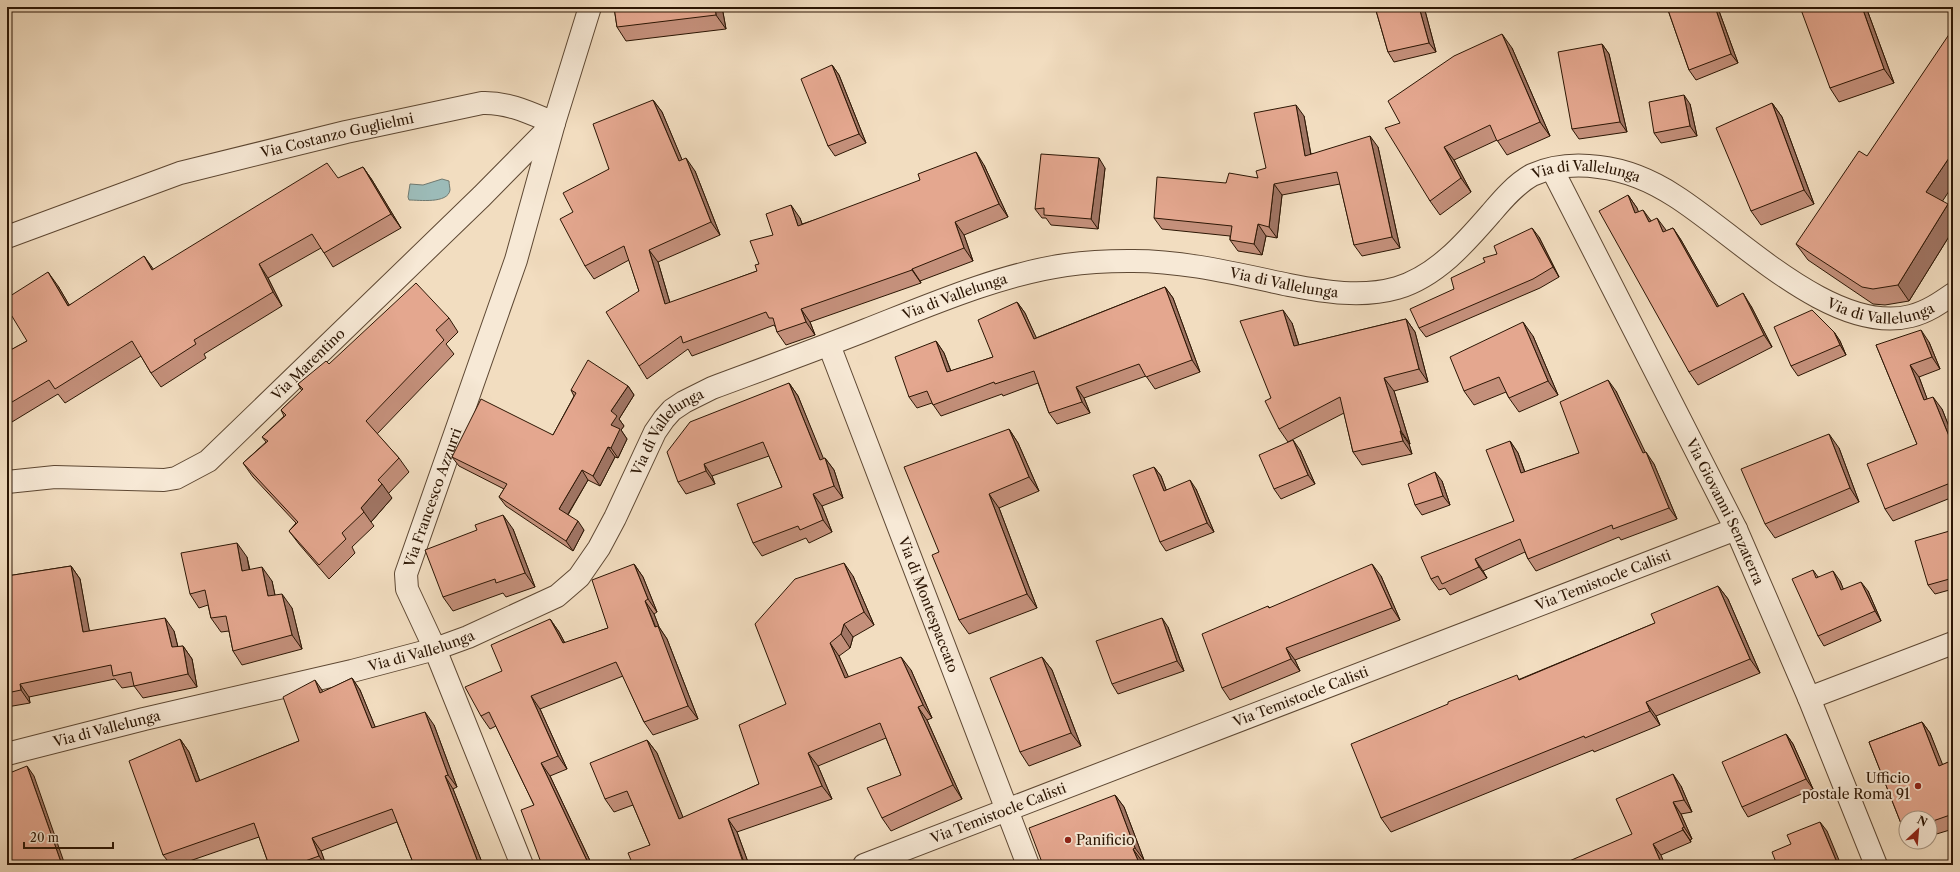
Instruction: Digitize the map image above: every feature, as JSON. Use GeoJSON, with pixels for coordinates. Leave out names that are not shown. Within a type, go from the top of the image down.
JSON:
{"type":"FeatureCollection","features":[{"type":"Feature","properties":{"kind":"street"},"geometry":{"type":"LineString","coordinates":[[554,123],[590,7]]}},
{"type":"Feature","properties":{"kind":"street","name":"Via Costanzo Guglielmi"},"geometry":{"type":"LineString","coordinates":[[7,237],[180,173],[346,132],[482,103],[502,104],[523,109],[554,123]]}},
{"type":"Feature","properties":{"kind":"street","name":"Via Marentino"},"geometry":{"type":"LineString","coordinates":[[7,482],[55,477],[164,480],[176,478],[208,461],[482,196],[554,123]]}},
{"type":"Feature","properties":{"kind":"street","name":"Via Francesco Azzurri"},"geometry":{"type":"LineString","coordinates":[[522,865],[435,649],[407,589],[406,574],[516,260],[554,123]]}},
{"type":"Feature","properties":{"kind":"street","name":"Via di Vallelunga"},"geometry":{"type":"LineString","coordinates":[[7,754],[136,721],[352,671],[435,649],[468,637],[545,602],[557,596],[579,577],[607,534],[655,432],[672,410],[712,388],[829,345],[936,303],[990,284],[1042,270],[1091,262],[1150,261],[1200,268],[1317,291],[1357,293],[1397,288],[1421,278],[1448,258],[1518,185],[1532,175],[1552,169],[1573,166],[1602,167],[1649,182],[1675,196],[1795,282],[1830,303],[1858,314],[1874,318],[1888,319],[1913,316],[1932,308],[1953,294]]}},
{"type":"Feature","properties":{"kind":"street","name":"Via Giovanni Senzaterra"},"geometry":{"type":"LineString","coordinates":[[1552,169],[1736,528],[1809,698],[1876,865]]}},
{"type":"Feature","properties":{"kind":"street","name":"Via di Montespaccato"},"geometry":{"type":"LineString","coordinates":[[829,345],[1028,865]]}},
{"type":"Feature","properties":{"kind":"street","name":"Via Temistocle Calisti"},"geometry":{"type":"LineString","coordinates":[[864,865],[1736,528]]}},
{"type":"Feature","properties":{"kind":"street"},"geometry":{"type":"LineString","coordinates":[[1809,698],[1953,643]]}},
{"type":"Feature","properties":{"kind":"water"},"geometry":{"type":"Polygon","coordinates":[[[442,179],[449,181],[450,188],[448,194],[444,197],[426,201],[409,200],[410,184],[423,185],[442,179]]]}},
{"type":"Feature","properties":{"kind":"building"},"geometry":{"type":"Polygon","coordinates":[[[614,7],[715,7],[716,15],[617,27],[614,7]]]}},
{"type":"Feature","properties":{"kind":"building"},"geometry":{"type":"Polygon","coordinates":[[[1375,7],[1419,7],[1429,43],[1388,52],[1375,7]]]}},
{"type":"Feature","properties":{"kind":"building"},"geometry":{"type":"Polygon","coordinates":[[[1667,7],[1715,7],[1731,54],[1689,70],[1667,7]]]}},
{"type":"Feature","properties":{"kind":"building"},"geometry":{"type":"Polygon","coordinates":[[[1800,7],[1862,7],[1884,69],[1830,88],[1800,7]]]}},
{"type":"Feature","properties":{"kind":"building"},"geometry":{"type":"Polygon","coordinates":[[[1952,30],[1953,152],[1926,192],[1948,204],[1898,285],[1873,289],[1862,287],[1796,244],[1859,151],[1867,156],[1952,30]]]}},
{"type":"Feature","properties":{"kind":"building"},"geometry":{"type":"Polygon","coordinates":[[[1502,34],[1540,122],[1497,141],[1490,125],[1444,147],[1461,178],[1430,201],[1385,128],[1400,123],[1388,101],[1454,56],[1502,34]]]}},
{"type":"Feature","properties":{"kind":"building"},"geometry":{"type":"Polygon","coordinates":[[[1602,44],[1620,122],[1572,129],[1558,52],[1602,44]]]}},
{"type":"Feature","properties":{"kind":"building"},"geometry":{"type":"Polygon","coordinates":[[[832,65],[859,134],[828,146],[801,79],[832,65]]]}},
{"type":"Feature","properties":{"kind":"building"},"geometry":{"type":"Polygon","coordinates":[[[1684,95],[1690,126],[1654,133],[1649,102],[1684,95]]]}},
{"type":"Feature","properties":{"kind":"building"},"geometry":{"type":"Polygon","coordinates":[[[653,100],[679,161],[686,158],[711,222],[649,250],[665,304],[757,271],[755,265],[759,264],[750,241],[773,235],[766,214],[791,205],[798,226],[920,180],[918,174],[976,152],[999,204],[955,222],[964,248],[912,270],[801,309],[806,322],[777,332],[773,318],[769,318],[766,312],[683,343],[681,336],[639,366],[606,312],[639,291],[624,246],[585,266],[560,219],[573,212],[563,193],[609,169],[593,124],[653,100]]]}},
{"type":"Feature","properties":{"kind":"building"},"geometry":{"type":"Polygon","coordinates":[[[1772,103],[1804,190],[1751,211],[1716,128],[1772,103]]]}},
{"type":"Feature","properties":{"kind":"building"},"geometry":{"type":"Polygon","coordinates":[[[1296,105],[1305,156],[1370,136],[1392,237],[1354,245],[1337,172],[1274,184],[1269,227],[1258,224],[1254,244],[1230,240],[1232,226],[1154,218],[1157,177],[1226,183],[1229,173],[1258,178],[1256,171],[1266,168],[1254,113],[1296,105]]]}},
{"type":"Feature","properties":{"kind":"building"},"geometry":{"type":"Polygon","coordinates":[[[1041,154],[1099,158],[1091,219],[1044,215],[1044,208],[1035,209],[1041,154]]]}},
{"type":"Feature","properties":{"kind":"building"},"geometry":{"type":"Polygon","coordinates":[[[327,163],[338,178],[363,167],[391,214],[324,253],[312,234],[259,264],[273,292],[194,340],[196,344],[151,373],[132,341],[55,389],[49,380],[7,405],[7,352],[27,341],[7,308],[7,298],[48,272],[68,306],[144,256],[152,270],[327,163]]]}},
{"type":"Feature","properties":{"kind":"building"},"geometry":{"type":"Polygon","coordinates":[[[1628,195],[1635,213],[1643,210],[1649,222],[1657,218],[1663,232],[1673,228],[1717,307],[1743,293],[1764,335],[1689,372],[1599,211],[1628,195]]]}},
{"type":"Feature","properties":{"kind":"building"},"geometry":{"type":"Polygon","coordinates":[[[1532,228],[1553,267],[1533,279],[1419,328],[1410,309],[1454,289],[1451,278],[1485,262],[1483,258],[1497,254],[1494,246],[1532,228]]]}},
{"type":"Feature","properties":{"kind":"building"},"geometry":{"type":"Polygon","coordinates":[[[416,283],[449,318],[436,330],[444,340],[366,421],[399,458],[378,480],[382,484],[361,508],[364,512],[342,533],[346,539],[319,565],[289,531],[298,522],[243,463],[268,441],[262,437],[286,415],[281,410],[303,389],[298,384],[326,361],[329,364],[416,283]]]}},
{"type":"Feature","properties":{"kind":"building"},"geometry":{"type":"Polygon","coordinates":[[[1165,287],[1192,360],[1146,377],[1139,364],[1076,387],[1082,402],[1049,413],[1034,371],[995,384],[994,382],[933,405],[927,391],[909,397],[895,357],[936,341],[947,372],[993,357],[978,320],[1017,302],[1034,339],[1165,287]]]}},
{"type":"Feature","properties":{"kind":"building"},"geometry":{"type":"Polygon","coordinates":[[[1283,310],[1294,346],[1406,319],[1419,369],[1384,378],[1403,441],[1353,452],[1340,397],[1279,429],[1265,401],[1271,398],[1240,321],[1283,310]]]}},
{"type":"Feature","properties":{"kind":"building"},"geometry":{"type":"Polygon","coordinates":[[[1812,310],[1834,332],[1840,345],[1791,366],[1774,327],[1812,310]]]}},
{"type":"Feature","properties":{"kind":"building"},"geometry":{"type":"Polygon","coordinates":[[[1523,322],[1548,381],[1509,398],[1499,377],[1464,391],[1450,357],[1523,322]]]}},
{"type":"Feature","properties":{"kind":"building"},"geometry":{"type":"Polygon","coordinates":[[[1921,330],[1932,357],[1910,365],[1924,400],[1933,397],[1953,446],[1953,482],[1885,509],[1867,464],[1917,444],[1876,345],[1921,330]]]}},
{"type":"Feature","properties":{"kind":"building"},"geometry":{"type":"Polygon","coordinates":[[[588,360],[628,386],[611,411],[617,416],[611,425],[620,429],[611,448],[608,447],[593,476],[582,470],[559,509],[578,521],[566,541],[499,497],[507,484],[452,457],[481,399],[553,435],[576,393],[571,390],[588,360]]]}},
{"type":"Feature","properties":{"kind":"building"},"geometry":{"type":"Polygon","coordinates":[[[1608,380],[1643,453],[1646,452],[1669,508],[1613,529],[1612,525],[1528,559],[1520,539],[1475,559],[1479,567],[1442,584],[1438,576],[1431,579],[1421,557],[1514,521],[1486,450],[1510,441],[1521,473],[1579,453],[1560,402],[1608,380]]]}},
{"type":"Feature","properties":{"kind":"building"},"geometry":{"type":"Polygon","coordinates":[[[789,383],[820,460],[825,458],[834,486],[813,494],[823,520],[800,530],[798,526],[753,543],[737,504],[782,487],[763,442],[704,464],[706,471],[678,482],[667,452],[690,422],[789,383]]]}},
{"type":"Feature","properties":{"kind":"building"},"geometry":{"type":"Polygon","coordinates":[[[1009,429],[1029,477],[989,494],[1027,594],[959,620],[932,555],[939,552],[904,467],[1009,429]]]}},
{"type":"Feature","properties":{"kind":"building"},"geometry":{"type":"Polygon","coordinates":[[[1829,434],[1850,488],[1765,524],[1741,469],[1829,434]]]}},
{"type":"Feature","properties":{"kind":"building"},"geometry":{"type":"Polygon","coordinates":[[[1293,440],[1308,475],[1274,489],[1259,455],[1293,440]]]}},
{"type":"Feature","properties":{"kind":"building"},"geometry":{"type":"Polygon","coordinates":[[[1154,467],[1164,491],[1190,480],[1207,523],[1160,542],[1133,475],[1154,467]]]}},
{"type":"Feature","properties":{"kind":"building"},"geometry":{"type":"Polygon","coordinates":[[[1435,472],[1443,496],[1415,505],[1408,484],[1435,472]]]}},
{"type":"Feature","properties":{"kind":"building"},"geometry":{"type":"Polygon","coordinates":[[[503,515],[525,573],[496,583],[495,579],[443,597],[425,550],[477,530],[475,525],[503,515]]]}},
{"type":"Feature","properties":{"kind":"building"},"geometry":{"type":"Polygon","coordinates":[[[1953,530],[1953,578],[1928,585],[1915,541],[1953,530]]]}},
{"type":"Feature","properties":{"kind":"building"},"geometry":{"type":"Polygon","coordinates":[[[237,543],[242,571],[262,567],[268,596],[282,594],[292,635],[233,651],[226,616],[211,618],[205,590],[190,594],[181,553],[237,543]]]}},
{"type":"Feature","properties":{"kind":"building"},"geometry":{"type":"Polygon","coordinates":[[[844,563],[864,612],[844,624],[841,634],[830,643],[845,678],[901,657],[923,705],[918,707],[953,785],[882,818],[867,788],[901,775],[880,723],[808,753],[822,786],[728,819],[744,865],[633,865],[628,853],[650,845],[627,791],[605,799],[590,763],[647,740],[679,819],[759,784],[739,725],[786,704],[755,624],[795,579],[844,563]]]}},
{"type":"Feature","properties":{"kind":"building"},"geometry":{"type":"Polygon","coordinates":[[[634,564],[648,599],[645,601],[655,627],[658,626],[688,706],[644,722],[616,662],[531,696],[558,756],[541,763],[589,865],[542,865],[521,810],[534,805],[489,712],[481,716],[465,687],[502,671],[491,645],[550,619],[563,643],[608,628],[592,580],[634,564]]]}},
{"type":"Feature","properties":{"kind":"building"},"geometry":{"type":"Polygon","coordinates":[[[1372,564],[1392,608],[1286,648],[1291,659],[1222,688],[1202,634],[1268,606],[1269,608],[1372,564]]]}},
{"type":"Feature","properties":{"kind":"building"},"geometry":{"type":"Polygon","coordinates":[[[71,566],[83,632],[165,618],[172,647],[183,646],[188,674],[134,686],[131,672],[113,676],[111,665],[20,684],[21,690],[7,693],[7,576],[71,566]]]}},
{"type":"Feature","properties":{"kind":"building"},"geometry":{"type":"Polygon","coordinates":[[[1813,570],[1816,578],[1833,571],[1841,590],[1861,582],[1875,611],[1818,636],[1792,579],[1813,570]]]}},
{"type":"Feature","properties":{"kind":"building"},"geometry":{"type":"Polygon","coordinates":[[[1718,586],[1750,659],[1646,702],[1650,711],[1381,818],[1351,744],[1448,704],[1448,702],[1517,675],[1519,680],[1655,623],[1651,614],[1718,586]]]}},
{"type":"Feature","properties":{"kind":"building"},"geometry":{"type":"Polygon","coordinates":[[[1162,618],[1177,661],[1112,684],[1096,641],[1162,618]]]}},
{"type":"Feature","properties":{"kind":"building"},"geometry":{"type":"Polygon","coordinates":[[[1042,657],[1071,733],[1020,752],[990,678],[1042,657]]]}},
{"type":"Feature","properties":{"kind":"building"},"geometry":{"type":"Polygon","coordinates":[[[352,678],[372,728],[425,712],[448,775],[445,776],[479,865],[414,865],[392,809],[312,838],[319,856],[294,865],[269,865],[254,823],[163,855],[129,761],[180,739],[196,782],[299,741],[283,697],[315,680],[320,693],[352,678]]]}},
{"type":"Feature","properties":{"kind":"building"},"geometry":{"type":"Polygon","coordinates":[[[1922,722],[1939,766],[1953,760],[1953,814],[1938,819],[1938,810],[1898,810],[1898,816],[1869,742],[1922,722]]]}},
{"type":"Feature","properties":{"kind":"building"},"geometry":{"type":"Polygon","coordinates":[[[1786,734],[1806,779],[1742,807],[1722,762],[1786,734]]]}},
{"type":"Feature","properties":{"kind":"building"},"geometry":{"type":"Polygon","coordinates":[[[27,766],[62,865],[7,865],[7,774],[27,766]]]}},
{"type":"Feature","properties":{"kind":"building"},"geometry":{"type":"Polygon","coordinates":[[[1673,774],[1684,800],[1673,802],[1684,827],[1682,828],[1683,830],[1653,844],[1662,865],[1560,865],[1632,834],[1616,799],[1673,774]]]}},
{"type":"Feature","properties":{"kind":"building"},"geometry":{"type":"Polygon","coordinates":[[[1115,795],[1135,848],[1133,849],[1140,865],[1043,865],[1029,828],[1115,795]]]}},
{"type":"Feature","properties":{"kind":"building"},"geometry":{"type":"Polygon","coordinates":[[[1820,822],[1838,865],[1777,865],[1772,852],[1791,844],[1787,835],[1820,822]]]}},
{"type":"Feature","properties":{"kind":"place","name":"Ufficio postale Roma 91"},"geometry":{"type":"Point","coordinates":[1918,786]}},
{"type":"Feature","properties":{"kind":"place","name":"Panificio"},"geometry":{"type":"Point","coordinates":[1068,840]}}]}
